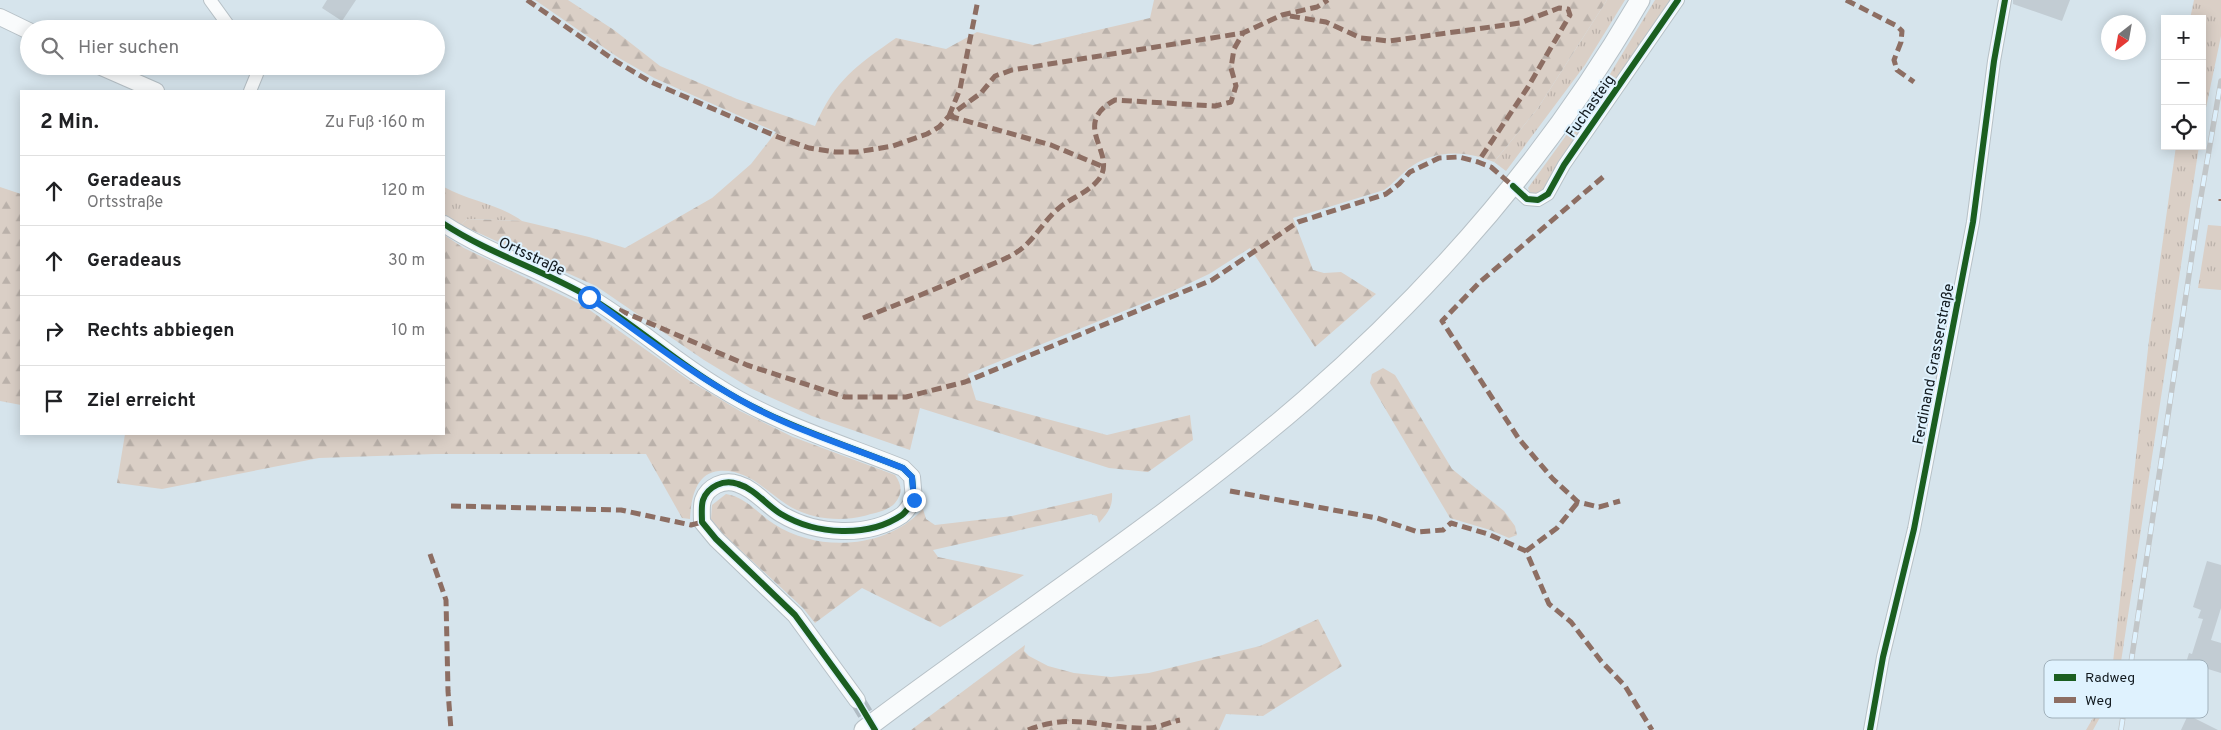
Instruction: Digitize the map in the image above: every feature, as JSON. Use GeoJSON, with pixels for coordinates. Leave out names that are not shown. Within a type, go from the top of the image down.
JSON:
{"type":"FeatureCollection","features":[{"type":"Feature","properties":{"kind":"main road"},"geometry":{"type":"LineString","coordinates":[[864,730],[1183,498],[1298,406],[1418,293],[1513,186],[1596,72],[1640,0]]}},
{"type":"Feature","properties":{"kind":"street"},"geometry":{"type":"LineString","coordinates":[[210,0],[224,20]]}},
{"type":"Feature","properties":{"kind":"street","name":"Fuchasteig"},"geometry":{"type":"LineString","coordinates":[[1513,186],[1527,199],[1538,200],[1548,194],[1564,164],[1678,0]]}},
{"type":"Feature","properties":{"kind":"street","name":"Ferdinand Grasserstraße"},"geometry":{"type":"LineString","coordinates":[[1870,730],[1883,657],[1914,529],[1973,222],[1994,61],[2005,0]]}},
{"type":"Feature","properties":{"kind":"street"},"geometry":{"type":"LineString","coordinates":[[0,17],[20,27]]}},
{"type":"Feature","properties":{"kind":"street"},"geometry":{"type":"LineString","coordinates":[[120,75],[154,90]]}},
{"type":"Feature","properties":{"kind":"street"},"geometry":{"type":"LineString","coordinates":[[250,90],[257,75]]}},
{"type":"Feature","properties":{"kind":"street","name":"Ortsstraße"},"geometry":{"type":"LineString","coordinates":[[445,225],[469,240],[589,297],[721,389],[795,427],[903,468],[912,477],[914,500],[904,514],[886,523],[862,530],[833,531],[806,526],[781,514],[754,493],[737,483],[720,483],[710,489],[703,500],[702,522],[716,539],[795,615],[857,700]]}},
{"type":"Feature","properties":{"kind":"green space"},"geometry":{"type":"Polygon","coordinates":[[[535,0],[568,0],[614,30],[660,66],[737,99],[815,126],[830,97],[848,75],[896,38],[946,49],[977,32],[1033,45],[1150,18],[1154,0],[1607,0],[1538,108],[1494,162],[1472,155],[1461,154],[1439,155],[1428,158],[1408,169],[1384,190],[1293,218],[1313,270],[1324,273],[1341,272],[1376,294],[1315,347],[1250,248],[1209,274],[1171,292],[968,374],[976,400],[1107,435],[1190,415],[1193,440],[1148,472],[1109,468],[920,408],[910,450],[812,416],[750,388],[704,360],[596,286],[461,225],[467,219],[522,221],[589,237],[625,248],[712,198],[751,164],[776,132],[654,78],[619,58],[535,0]]]}},
{"type":"Feature","properties":{"kind":"green space"},"geometry":{"type":"Polygon","coordinates":[[[1607,0],[1625,0],[1585,65],[1506,171],[1494,162],[1538,108],[1607,0]]]}},
{"type":"Feature","properties":{"kind":"green space"},"geometry":{"type":"Polygon","coordinates":[[[1655,0],[1673,0],[1545,192],[1531,196],[1528,188],[1607,79],[1655,0]]]}},
{"type":"Feature","properties":{"kind":"green space"},"geometry":{"type":"Polygon","coordinates":[[[2194,0],[2221,0],[2221,36],[2206,108],[2206,15],[2191,15],[2194,0]]]}},
{"type":"Feature","properties":{"kind":"green space"},"geometry":{"type":"Polygon","coordinates":[[[2175,150],[2198,150],[2121,660],[2113,660],[2149,340],[2175,150]]]}},
{"type":"Feature","properties":{"kind":"green space"},"geometry":{"type":"Polygon","coordinates":[[[0,187],[20,194],[20,405],[0,401],[0,187]]]}},
{"type":"Feature","properties":{"kind":"green space"},"geometry":{"type":"Polygon","coordinates":[[[445,188],[463,196],[504,210],[522,221],[467,219],[461,225],[445,215],[445,188]]]}},
{"type":"Feature","properties":{"kind":"green space"},"geometry":{"type":"Polygon","coordinates":[[[2208,225],[2221,226],[2221,290],[2198,288],[2208,225]]]}},
{"type":"Feature","properties":{"kind":"green space"},"geometry":{"type":"Polygon","coordinates":[[[445,236],[464,248],[584,306],[690,381],[740,411],[793,437],[895,475],[901,489],[898,499],[889,508],[854,518],[834,519],[804,513],[786,504],[747,477],[729,471],[719,471],[704,477],[700,482],[693,496],[690,519],[682,518],[646,454],[435,454],[319,458],[162,489],[117,483],[125,435],[445,435],[445,236]]]}},
{"type":"Feature","properties":{"kind":"green space"},"geometry":{"type":"Polygon","coordinates":[[[1383,368],[1395,375],[1452,469],[1504,511],[1515,526],[1517,535],[1509,538],[1450,518],[1370,383],[1372,374],[1383,368]]]}},
{"type":"Feature","properties":{"kind":"green space"},"geometry":{"type":"Polygon","coordinates":[[[1112,493],[1112,502],[1109,509],[1099,523],[1097,516],[1091,514],[933,550],[938,557],[1024,575],[940,627],[862,588],[815,623],[803,608],[722,533],[711,519],[712,505],[726,494],[740,498],[774,524],[792,533],[811,540],[831,543],[851,542],[871,539],[890,532],[908,522],[923,509],[926,519],[935,525],[1012,516],[1112,493]]]}},
{"type":"Feature","properties":{"kind":"green space"},"geometry":{"type":"Polygon","coordinates":[[[1318,619],[1342,666],[1263,716],[1226,714],[1219,730],[911,730],[1025,645],[1024,651],[1029,656],[1048,666],[1074,673],[1111,677],[1149,673],[1260,646],[1318,619]]]}},
{"type":"Feature","properties":{"kind":"green space"},"geometry":{"type":"Polygon","coordinates":[[[2093,718],[2100,718],[2093,730],[2086,730],[2093,718]]]}},
{"type":"Feature","properties":{"kind":"building"},"geometry":{"type":"Polygon","coordinates":[[[327,0],[356,0],[343,20],[322,8],[327,0]]]}},
{"type":"Feature","properties":{"kind":"building"},"geometry":{"type":"Polygon","coordinates":[[[2013,0],[2070,0],[2062,21],[2013,4],[2013,0]]]}},
{"type":"Feature","properties":{"kind":"building"},"geometry":{"type":"Polygon","coordinates":[[[2207,561],[2221,565],[2221,608],[2211,640],[2221,643],[2221,673],[2208,669],[2208,660],[2187,660],[2189,653],[2192,654],[2203,619],[2198,618],[2201,610],[2193,607],[2207,561]]]}},
{"type":"Feature","properties":{"kind":"building"},"geometry":{"type":"Polygon","coordinates":[[[2187,718],[2194,718],[2218,730],[2181,730],[2187,718]]]}},
{"type":"Feature","properties":{"kind":"tunnel"},"geometry":{"type":"LineString","coordinates":[[857,700],[875,730]]}},
{"type":"Feature","properties":{"kind":"railway"},"geometry":{"type":"LineString","coordinates":[[2131,660],[2199,208],[2221,81]]}},
{"type":"Feature","properties":{"kind":"railway"},"geometry":{"type":"LineString","coordinates":[[2121,730],[2123,718]]}},
{"type":"Feature","properties":{"kind":"marked path"},"geometry":{"type":"LineString","coordinates":[[527,0],[617,62],[651,82],[778,137],[809,148],[835,152],[857,152],[893,146],[927,134],[939,127],[949,116],[981,93],[995,76],[1012,70],[1243,33],[1282,15],[1317,7],[1328,0]]}},
{"type":"Feature","properties":{"kind":"marked path"},"geometry":{"type":"LineString","coordinates":[[949,116],[960,89],[978,0]]}},
{"type":"Feature","properties":{"kind":"marked path"},"geometry":{"type":"LineString","coordinates":[[1846,0],[1897,26],[1902,31],[1901,42],[1894,60],[1897,70],[1914,82]]}},
{"type":"Feature","properties":{"kind":"marked path"},"geometry":{"type":"LineString","coordinates":[[1290,16],[1326,22],[1361,38],[1389,41],[1520,23],[1559,8],[1568,9],[1570,15],[1528,87],[1478,162]]}},
{"type":"Feature","properties":{"kind":"marked path"},"geometry":{"type":"LineString","coordinates":[[863,318],[1002,260],[1023,247],[1059,208],[1090,188],[1099,179],[1103,169],[1103,159],[1095,129],[1096,119],[1102,110],[1115,100],[1215,106],[1231,102],[1236,86],[1231,68],[1234,49],[1243,33]]}},
{"type":"Feature","properties":{"kind":"marked path"},"geometry":{"type":"LineString","coordinates":[[949,116],[1051,145],[1104,167]]}},
{"type":"Feature","properties":{"kind":"marked path"},"geometry":{"type":"LineString","coordinates":[[619,310],[747,365],[845,397],[906,397],[965,382],[1212,280],[1298,222],[1386,194],[1410,172],[1439,158],[1459,157],[1478,162],[1491,167],[1513,186]]}},
{"type":"Feature","properties":{"kind":"marked path"},"geometry":{"type":"LineString","coordinates":[[1603,177],[1481,281],[1442,321],[1519,439],[1553,479],[1578,502],[1599,507],[1620,501]]}},
{"type":"Feature","properties":{"kind":"marked path"},"geometry":{"type":"LineString","coordinates":[[1230,491],[1377,518],[1418,532],[1443,530],[1451,523],[1488,534],[1526,551],[1549,604],[1571,622],[1601,661],[1625,686],[1652,730]]}},
{"type":"Feature","properties":{"kind":"marked path"},"geometry":{"type":"LineString","coordinates":[[1526,551],[1557,528],[1578,502]]}},
{"type":"Feature","properties":{"kind":"marked path"},"geometry":{"type":"LineString","coordinates":[[451,506],[621,510],[691,525],[702,522]]}},
{"type":"Feature","properties":{"kind":"marked path"},"geometry":{"type":"LineString","coordinates":[[430,554],[446,600],[451,730]]}},
{"type":"Feature","properties":{"kind":"marked path"},"geometry":{"type":"LineString","coordinates":[[1028,730],[1060,722],[1150,728],[1180,720]]}},
{"type":"Feature","properties":{"kind":"cycle path"},"geometry":{"type":"LineString","coordinates":[[1513,186],[1527,199],[1538,200],[1548,194],[1564,165],[1678,0]]}},
{"type":"Feature","properties":{"kind":"cycle path"},"geometry":{"type":"LineString","coordinates":[[1870,730],[1883,657],[1914,529],[1973,222],[1994,61],[2005,0]]}},
{"type":"Feature","properties":{"kind":"cycle path"},"geometry":{"type":"LineString","coordinates":[[445,225],[462,235],[589,297],[703,377],[742,401],[787,423],[903,468],[912,477],[914,500],[902,515],[874,528],[858,530],[826,530],[795,521],[781,514],[744,486],[733,483],[727,482],[713,487],[705,495],[702,502],[702,522],[716,539],[795,615],[857,700],[875,730]]}},
{"type":"Feature","properties":{"kind":"route"},"geometry":{"type":"LineString","coordinates":[[589,297],[690,370],[754,407],[841,446],[903,468],[912,477],[914,500]]}}]}
